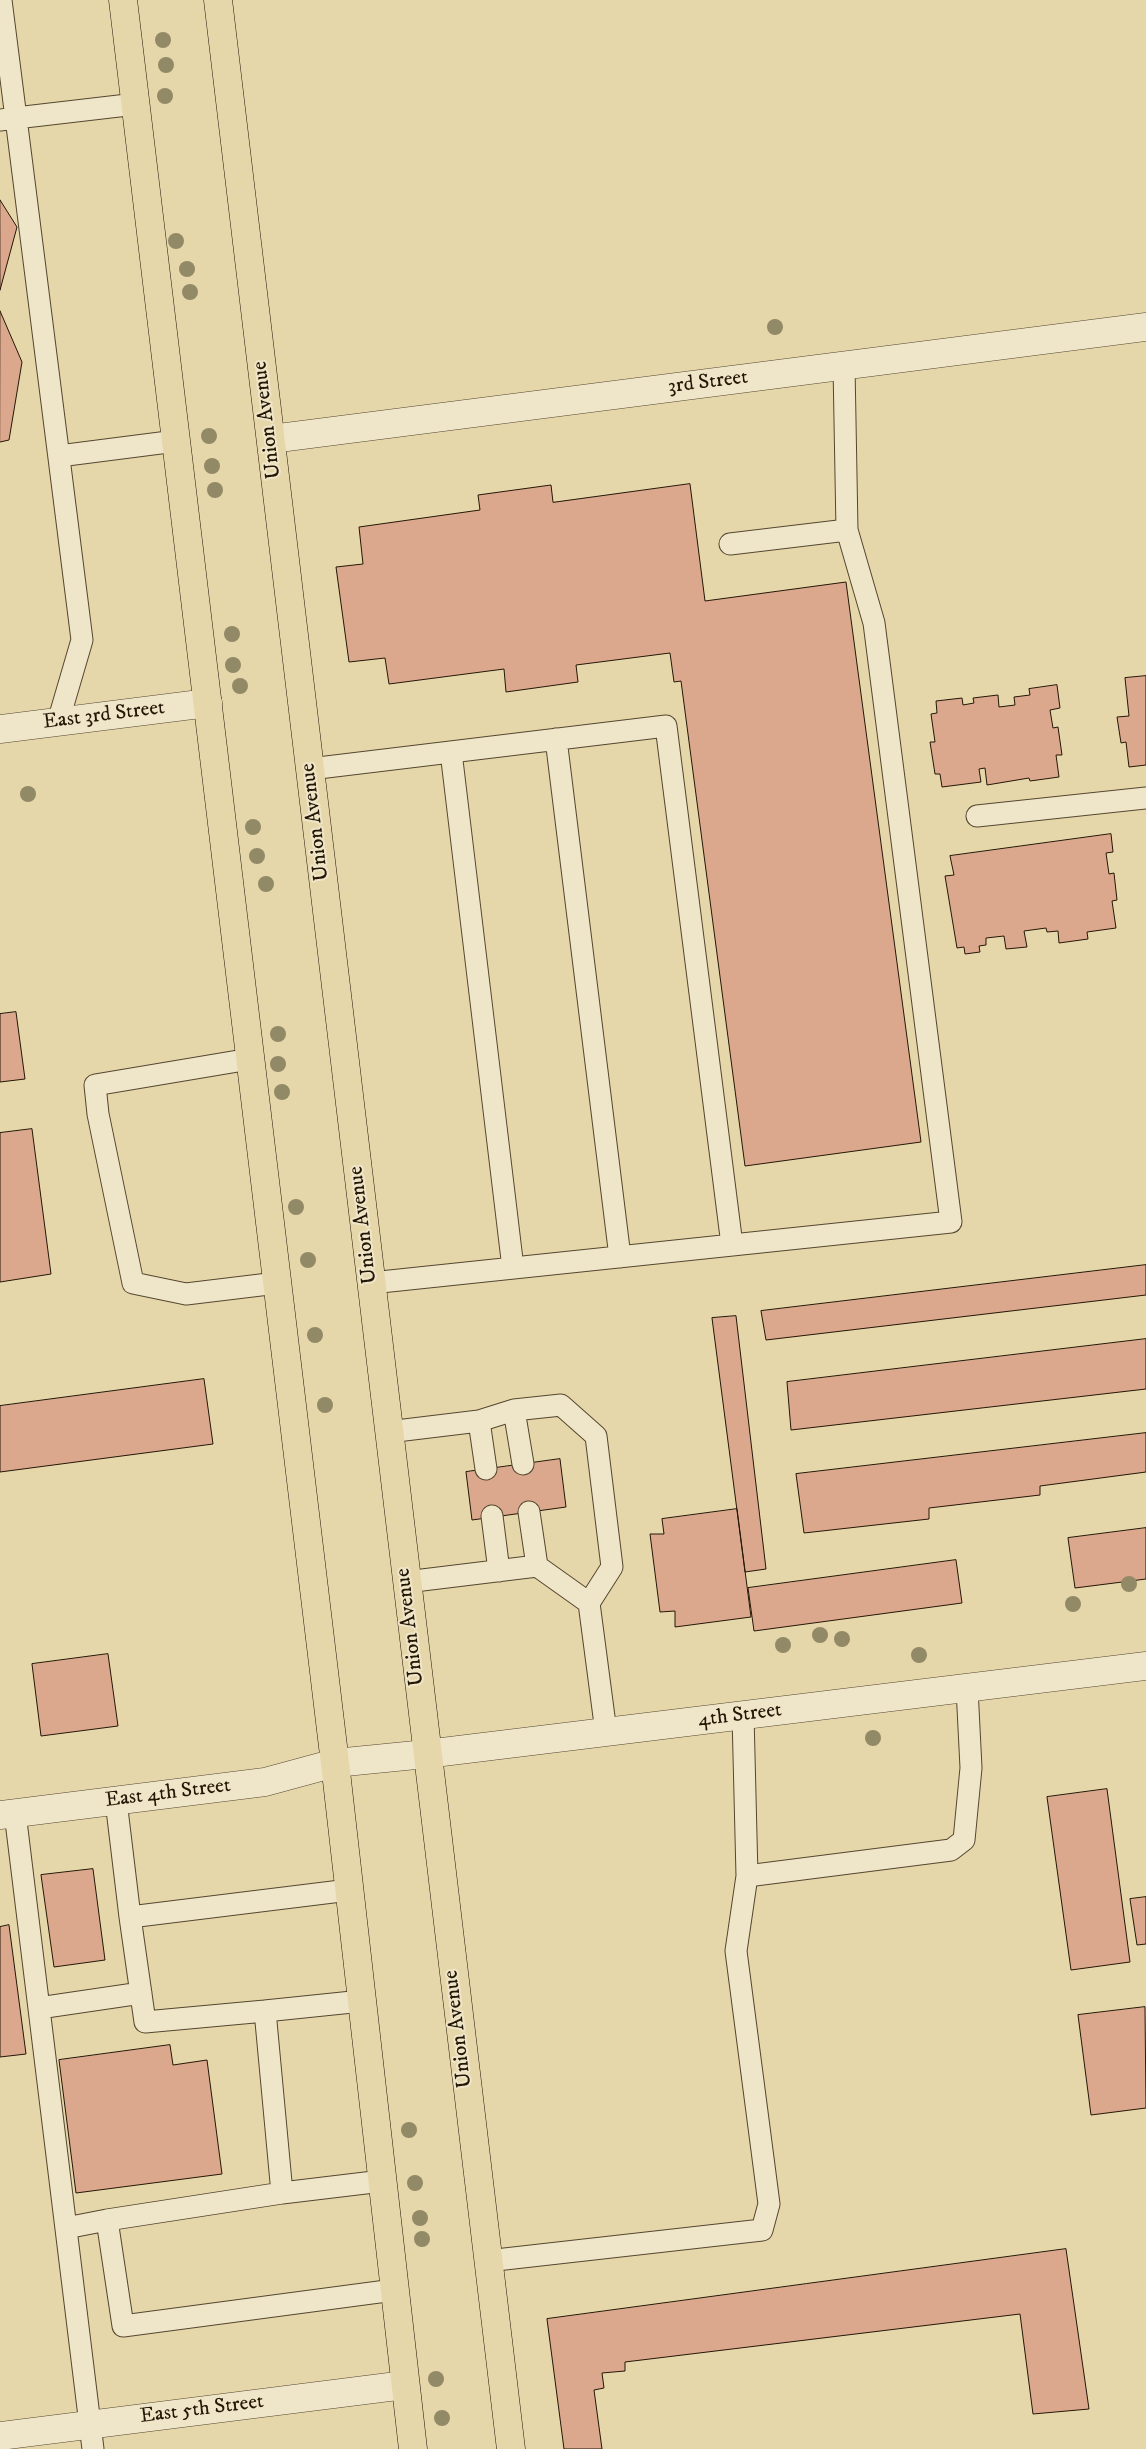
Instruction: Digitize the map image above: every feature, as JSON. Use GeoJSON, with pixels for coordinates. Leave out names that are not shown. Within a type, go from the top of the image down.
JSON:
{"type":"FeatureCollection","features":[{"type":"Feature","properties":{"kind":"highway"},"geometry":{"type":"LineString","coordinates":[[123,0],[335,1763],[412,2449]]}},
{"type":"Feature","properties":{"kind":"highway","name":"Union Avenue"},"geometry":{"type":"LineString","coordinates":[[218,0],[426,1754],[511,2449]]}},
{"type":"Feature","properties":{"kind":"street","name":"3rd Street"},"geometry":{"type":"LineString","coordinates":[[271,439],[1146,328]]}},
{"type":"Feature","properties":{"kind":"street","name":"East 3rd Street"},"geometry":{"type":"LineString","coordinates":[[0,729],[208,703]]}},
{"type":"Feature","properties":{"kind":"street","name":"4th Street"},"geometry":{"type":"LineString","coordinates":[[335,1763],[426,1754],[1146,1666]]}},
{"type":"Feature","properties":{"kind":"street","name":"East 4th Street"},"geometry":{"type":"LineString","coordinates":[[8,1814],[265,1782],[335,1763]]}},
{"type":"Feature","properties":{"kind":"street","name":"East 5th Street"},"geometry":{"type":"LineString","coordinates":[[0,2436],[92,2437],[405,2385]]}},
{"type":"Feature","properties":{"kind":"lane"},"geometry":{"type":"LineString","coordinates":[[1,0],[8,119],[59,456],[82,640],[58,722]]}},
{"type":"Feature","properties":{"kind":"lane"},"geometry":{"type":"LineString","coordinates":[[8,119],[136,104]]}},
{"type":"Feature","properties":{"kind":"lane"},"geometry":{"type":"LineString","coordinates":[[371,1283],[951,1222],[874,623],[847,530],[844,366]]}},
{"type":"Feature","properties":{"kind":"lane"},"geometry":{"type":"LineString","coordinates":[[59,456],[176,441]]}},
{"type":"Feature","properties":{"kind":"lane"},"geometry":{"type":"LineString","coordinates":[[730,544],[847,530]]}},
{"type":"Feature","properties":{"kind":"lane"},"geometry":{"type":"LineString","coordinates":[[310,769],[666,726],[732,1245]]}},
{"type":"Feature","properties":{"kind":"lane"},"geometry":{"type":"LineString","coordinates":[[556,739],[620,1257]]}},
{"type":"Feature","properties":{"kind":"lane"},"geometry":{"type":"LineString","coordinates":[[451,752],[512,1268]]}},
{"type":"Feature","properties":{"kind":"lane"},"geometry":{"type":"LineString","coordinates":[[977,816],[1146,798]]}},
{"type":"Feature","properties":{"kind":"lane"},"geometry":{"type":"LineString","coordinates":[[250,1059],[95,1085],[98,1114],[134,1283],[186,1294],[277,1283]]}},
{"type":"Feature","properties":{"kind":"lane"},"geometry":{"type":"LineString","coordinates":[[388,1432],[479,1421],[514,1410],[561,1405],[596,1436],[612,1567],[588,1603],[606,1732]]}},
{"type":"Feature","properties":{"kind":"lane"},"geometry":{"type":"LineString","coordinates":[[514,1410],[523,1464]]}},
{"type":"Feature","properties":{"kind":"lane"},"geometry":{"type":"LineString","coordinates":[[479,1421],[486,1469]]}},
{"type":"Feature","properties":{"kind":"lane"},"geometry":{"type":"LineString","coordinates":[[529,1512],[537,1566]]}},
{"type":"Feature","properties":{"kind":"lane"},"geometry":{"type":"LineString","coordinates":[[492,1516],[499,1571]]}},
{"type":"Feature","properties":{"kind":"lane"},"geometry":{"type":"LineString","coordinates":[[406,1582],[537,1566],[588,1603]]}},
{"type":"Feature","properties":{"kind":"lane"},"geometry":{"type":"LineString","coordinates":[[747,1876],[951,1850],[964,1840],[971,1768],[967,1688]]}},
{"type":"Feature","properties":{"kind":"lane"},"geometry":{"type":"LineString","coordinates":[[488,2261],[762,2230],[769,2204],[736,1951],[747,1876],[743,1715]]}},
{"type":"Feature","properties":{"kind":"lane"},"geometry":{"type":"LineString","coordinates":[[116,1801],[145,2022],[362,2001]]}},
{"type":"Feature","properties":{"kind":"lane"},"geometry":{"type":"LineString","coordinates":[[8,1814],[39,2008],[92,2437]]}},
{"type":"Feature","properties":{"kind":"lane"},"geometry":{"type":"LineString","coordinates":[[130,1917],[349,1890]]}},
{"type":"Feature","properties":{"kind":"lane"},"geometry":{"type":"LineString","coordinates":[[39,2008],[141,1993]]}},
{"type":"Feature","properties":{"kind":"lane"},"geometry":{"type":"LineString","coordinates":[[264,2011],[282,2194]]}},
{"type":"Feature","properties":{"kind":"lane"},"geometry":{"type":"LineString","coordinates":[[66,2228],[107,2220],[382,2181]]}},
{"type":"Feature","properties":{"kind":"lane"},"geometry":{"type":"LineString","coordinates":[[107,2220],[123,2326],[394,2290]]}},
{"type":"Feature","properties":{"kind":"building"},"geometry":{"type":"Polygon","coordinates":[[[0,200],[17,227],[0,290],[0,200]]]}},
{"type":"Feature","properties":{"kind":"building"},"geometry":{"type":"Polygon","coordinates":[[[0,311],[22,362],[9,440],[0,442],[0,311]]]}},
{"type":"Feature","properties":{"kind":"building"},"geometry":{"type":"Polygon","coordinates":[[[690,484],[705,601],[846,582],[921,1142],[745,1166],[681,681],[674,682],[670,653],[576,665],[578,682],[506,692],[504,669],[389,684],[385,658],[349,662],[336,567],[363,564],[359,527],[480,510],[478,495],[551,485],[553,502],[690,484]]]}},
{"type":"Feature","properties":{"kind":"building"},"geometry":{"type":"Polygon","coordinates":[[[1146,676],[1146,765],[1129,767],[1126,742],[1121,743],[1117,717],[1129,716],[1125,678],[1146,676]]]}},
{"type":"Feature","properties":{"kind":"building"},"geometry":{"type":"Polygon","coordinates":[[[1057,685],[1060,708],[1050,710],[1053,728],[1058,727],[1062,755],[1056,755],[1059,777],[1030,781],[1029,778],[987,785],[985,768],[979,769],[981,782],[942,787],[940,774],[935,774],[930,742],[935,742],[931,714],[937,713],[936,701],[962,698],[963,705],[974,703],[973,698],[998,695],[999,707],[1015,705],[1014,697],[1030,695],[1029,689],[1057,685]]]}},
{"type":"Feature","properties":{"kind":"building"},"geometry":{"type":"Polygon","coordinates":[[[1111,834],[1113,852],[1106,853],[1109,874],[1114,873],[1117,900],[1112,901],[1116,928],[1087,932],[1088,939],[1059,943],[1058,931],[1047,932],[1046,928],[1024,931],[1027,947],[1006,949],[1004,936],[986,938],[986,945],[979,946],[980,952],[965,954],[964,947],[957,948],[945,876],[954,875],[950,856],[1111,834]]]}},
{"type":"Feature","properties":{"kind":"building"},"geometry":{"type":"Polygon","coordinates":[[[16,1012],[25,1079],[0,1082],[0,1014],[16,1012]]]}},
{"type":"Feature","properties":{"kind":"building"},"geometry":{"type":"Polygon","coordinates":[[[32,1129],[51,1274],[0,1282],[0,1133],[32,1129]]]}},
{"type":"Feature","properties":{"kind":"building"},"geometry":{"type":"Polygon","coordinates":[[[1146,1265],[1146,1295],[766,1340],[761,1311],[1146,1265]]]}},
{"type":"Feature","properties":{"kind":"building"},"geometry":{"type":"Polygon","coordinates":[[[736,1316],[766,1569],[745,1572],[712,1318],[736,1316]]]}},
{"type":"Feature","properties":{"kind":"building"},"geometry":{"type":"Polygon","coordinates":[[[1146,1339],[1146,1389],[791,1430],[787,1382],[1146,1339]]]}},
{"type":"Feature","properties":{"kind":"building"},"geometry":{"type":"Polygon","coordinates":[[[204,1379],[213,1444],[0,1472],[0,1406],[204,1379]]]}},
{"type":"Feature","properties":{"kind":"building"},"geometry":{"type":"Polygon","coordinates":[[[1146,1433],[1146,1472],[1040,1486],[1040,1495],[929,1508],[929,1519],[804,1533],[796,1474],[1146,1433]]]}},
{"type":"Feature","properties":{"kind":"building"},"geometry":{"type":"Polygon","coordinates":[[[560,1459],[566,1507],[472,1520],[466,1472],[560,1459]]]}},
{"type":"Feature","properties":{"kind":"building"},"geometry":{"type":"Polygon","coordinates":[[[737,1509],[751,1617],[675,1627],[675,1611],[660,1612],[650,1534],[664,1534],[662,1519],[737,1509]]]}},
{"type":"Feature","properties":{"kind":"building"},"geometry":{"type":"Polygon","coordinates":[[[1146,1528],[1146,1579],[1075,1588],[1068,1538],[1146,1528]]]}},
{"type":"Feature","properties":{"kind":"building"},"geometry":{"type":"Polygon","coordinates":[[[956,1560],[962,1603],[754,1631],[748,1588],[956,1560]]]}},
{"type":"Feature","properties":{"kind":"building"},"geometry":{"type":"Polygon","coordinates":[[[108,1654],[118,1726],[41,1736],[32,1664],[108,1654]]]}},
{"type":"Feature","properties":{"kind":"building"},"geometry":{"type":"Polygon","coordinates":[[[1107,1789],[1130,1962],[1071,1970],[1047,1797],[1107,1789]]]}},
{"type":"Feature","properties":{"kind":"building"},"geometry":{"type":"Polygon","coordinates":[[[93,1869],[105,1960],[54,1967],[41,1875],[93,1869]]]}},
{"type":"Feature","properties":{"kind":"building"},"geometry":{"type":"Polygon","coordinates":[[[1146,1897],[1146,1944],[1137,1945],[1130,1899],[1146,1897]]]}},
{"type":"Feature","properties":{"kind":"building"},"geometry":{"type":"Polygon","coordinates":[[[9,1925],[26,2054],[0,2057],[0,1927],[9,1925]]]}},
{"type":"Feature","properties":{"kind":"building"},"geometry":{"type":"Polygon","coordinates":[[[1145,2007],[1146,2108],[1091,2115],[1078,2015],[1145,2007]]]}},
{"type":"Feature","properties":{"kind":"building"},"geometry":{"type":"Polygon","coordinates":[[[170,2045],[173,2065],[207,2060],[222,2174],[76,2193],[59,2060],[170,2045]]]}},
{"type":"Feature","properties":{"kind":"building"},"geometry":{"type":"Polygon","coordinates":[[[1066,2249],[1089,2409],[1033,2414],[1020,2314],[625,2362],[625,2371],[602,2373],[604,2388],[594,2390],[602,2449],[564,2449],[547,2319],[1066,2249]]]}}]}
